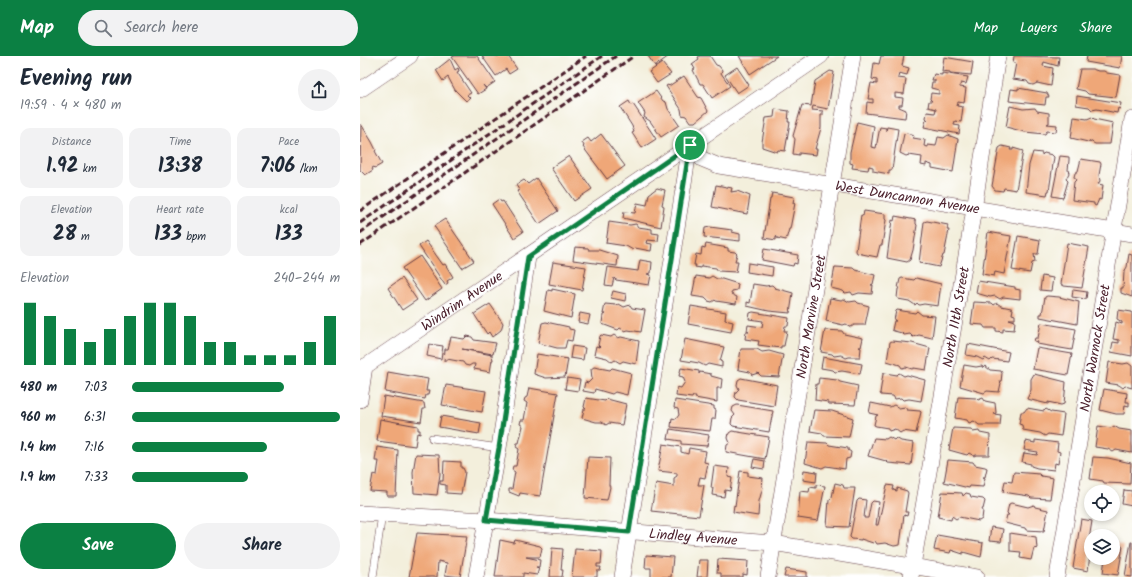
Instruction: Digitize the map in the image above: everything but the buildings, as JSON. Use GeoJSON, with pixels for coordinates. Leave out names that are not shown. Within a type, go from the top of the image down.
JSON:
{"type":"FeatureCollection","features":[{"type":"Feature","properties":{"kind":"street"},"geometry":{"type":"LineString","coordinates":[[360,90],[410,56]]}},
{"type":"Feature","properties":{"kind":"street","name":"Windrim Avenue"},"geometry":{"type":"LineString","coordinates":[[363,368],[821,56]]}},
{"type":"Feature","properties":{"kind":"street","name":"North Marvine Street"},"geometry":{"type":"LineString","coordinates":[[768,577],[833,184],[852,56]]}},
{"type":"Feature","properties":{"kind":"street","name":"North 11th Street"},"geometry":{"type":"LineString","coordinates":[[912,571],[974,209],[998,56]]}},
{"type":"Feature","properties":{"kind":"street","name":"North Warnock Street"},"geometry":{"type":"LineString","coordinates":[[1057,577],[1132,119]]}},
{"type":"Feature","properties":{"kind":"street"},"geometry":{"type":"LineString","coordinates":[[622,577],[690,145]]}},
{"type":"Feature","properties":{"kind":"street","name":"West Duncannon Avenue"},"geometry":{"type":"LineString","coordinates":[[690,145],[702,159],[719,166],[1132,234]]}},
{"type":"Feature","properties":{"kind":"street"},"geometry":{"type":"LineString","coordinates":[[476,577],[499,448],[528,257]]}},
{"type":"Feature","properties":{"kind":"street"},"geometry":{"type":"LineString","coordinates":[[360,400],[363,368]]}},
{"type":"Feature","properties":{"kind":"street","name":"Lindley Avenue"},"geometry":{"type":"LineString","coordinates":[[360,513],[486,520],[773,543],[912,571],[977,577]]}},
{"type":"Feature","properties":{"kind":"lane"},"geometry":{"type":"LineString","coordinates":[[432,438],[499,448]]}},
{"type":"Feature","properties":{"kind":"lane"},"geometry":{"type":"LineString","coordinates":[[373,577],[382,514]]}},
{"type":"Feature","properties":{"kind":"railway"},"geometry":{"type":"LineString","coordinates":[[360,211],[586,56]]}},
{"type":"Feature","properties":{"kind":"railway"},"geometry":{"type":"LineString","coordinates":[[360,223],[602,56]]}},
{"type":"Feature","properties":{"kind":"railway"},"geometry":{"type":"LineString","coordinates":[[360,233],[616,56]]}},
{"type":"Feature","properties":{"kind":"railway"},"geometry":{"type":"LineString","coordinates":[[360,245],[634,56]]}},
{"type":"Feature","properties":{"kind":"route"},"geometry":{"type":"LineString","coordinates":[[690,145],[629,532],[486,520],[499,448],[528,257],[690,145]]}}]}
